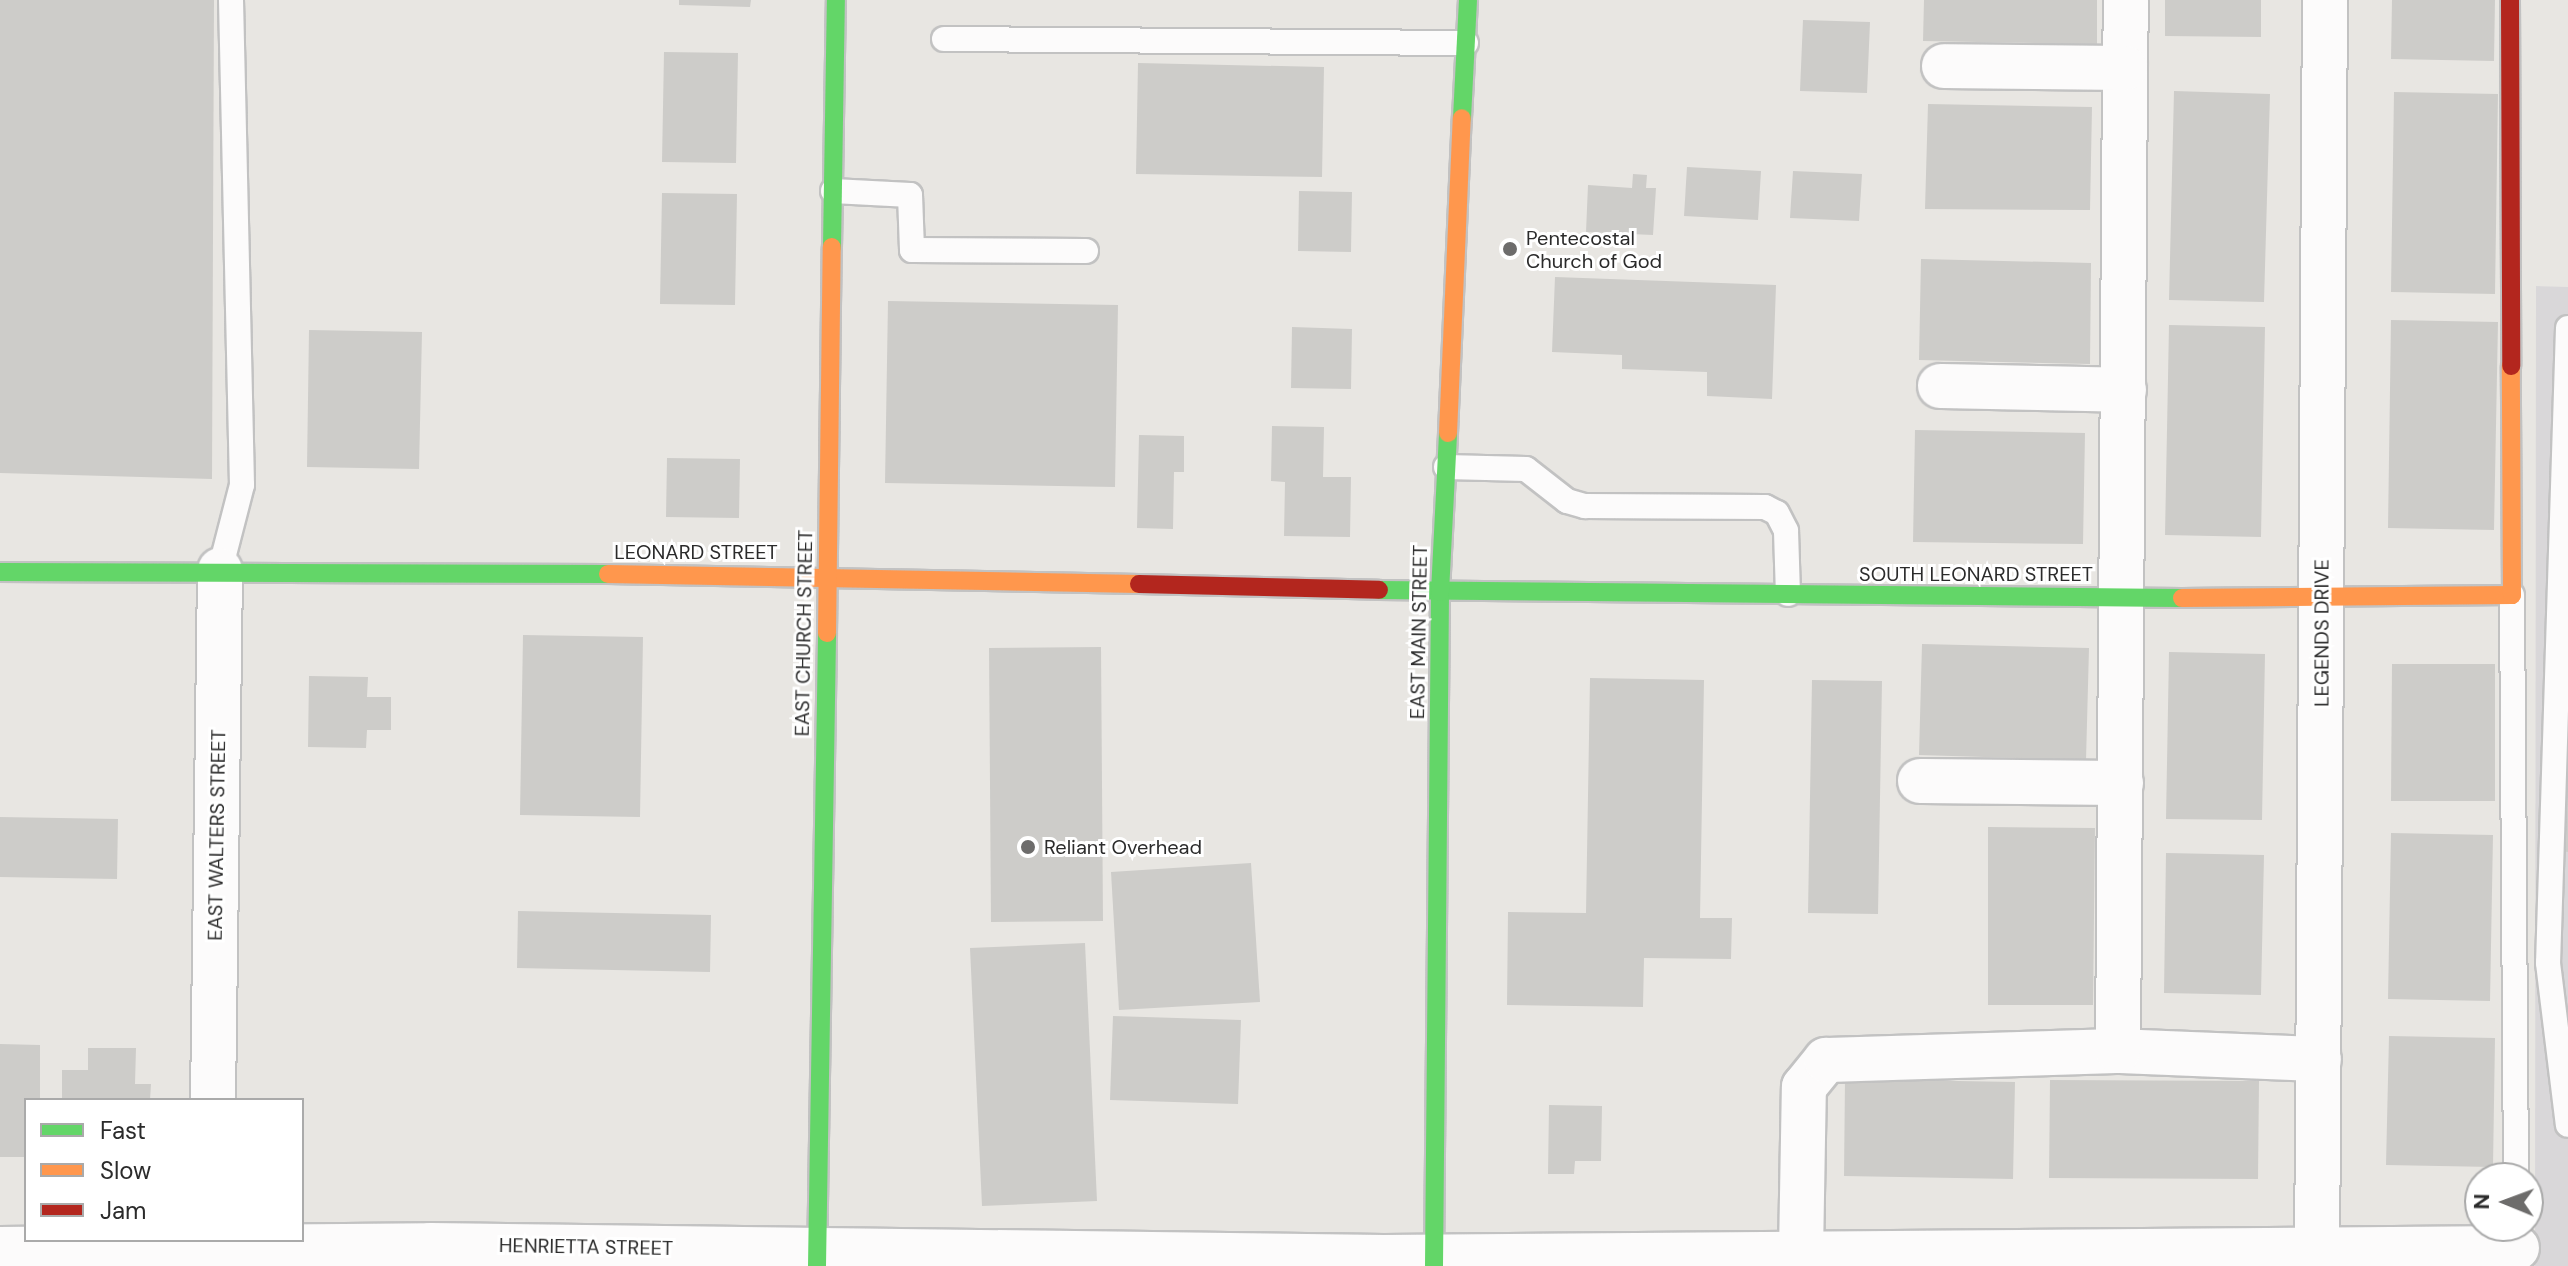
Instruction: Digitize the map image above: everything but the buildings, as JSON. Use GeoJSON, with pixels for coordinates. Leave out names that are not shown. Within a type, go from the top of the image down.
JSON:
{"type":"FeatureCollection","features":[{"type":"Feature","properties":{"kind":"street","name":"EAST CHURCH STREET"},"geometry":{"type":"LineString","coordinates":[[817,1257],[836,0]]}},
{"type":"Feature","properties":{"kind":"street","name":"EAST MAIN STREET"},"geometry":{"type":"LineString","coordinates":[[1434,1261],[1440,592],[1468,0]]}},
{"type":"Feature","properties":{"kind":"street"},"geometry":{"type":"LineString","coordinates":[[2118,1051],[2126,0]]}},
{"type":"Feature","properties":{"kind":"street","name":"LEGENDS DRIVE"},"geometry":{"type":"LineString","coordinates":[[2317,1257],[2325,0]]}},
{"type":"Feature","properties":{"kind":"street"},"geometry":{"type":"LineString","coordinates":[[2510,0],[2512,595]]}},
{"type":"Feature","properties":{"kind":"street"},"geometry":{"type":"LineString","coordinates":[[1944,66],[2125,68]]}},
{"type":"Feature","properties":{"kind":"street"},"geometry":{"type":"LineString","coordinates":[[1940,386],[2124,390]]}},
{"type":"Feature","properties":{"kind":"street","name":"LEONARD STREET"},"geometry":{"type":"LineString","coordinates":[[0,572],[220,570],[827,575],[1440,592]]}},
{"type":"Feature","properties":{"kind":"street","name":"EAST WALTERS STREET"},"geometry":{"type":"LineString","coordinates":[[213,1098],[220,570]]}},
{"type":"Feature","properties":{"kind":"street","name":"SOUTH LEONARD STREET"},"geometry":{"type":"LineString","coordinates":[[1440,592],[2322,599],[2512,595]]}},
{"type":"Feature","properties":{"kind":"street"},"geometry":{"type":"LineString","coordinates":[[1920,781],[2121,783]]}},
{"type":"Feature","properties":{"kind":"street"},"geometry":{"type":"LineString","coordinates":[[1801,1253],[1804,1087],[1826,1060],[2118,1051],[2319,1059]]}},
{"type":"Feature","properties":{"kind":"street","name":"HENRIETTA STREET"},"geometry":{"type":"LineString","coordinates":[[0,1249],[430,1256],[1434,1261],[1641,1260],[1801,1253],[2129,1258],[2317,1257],[2517,1247]]}},
{"type":"Feature","properties":{"kind":"lane"},"geometry":{"type":"LineString","coordinates":[[220,570],[242,485],[231,0]]}},
{"type":"Feature","properties":{"kind":"lane"},"geometry":{"type":"LineString","coordinates":[[944,39],[1466,43]]}},
{"type":"Feature","properties":{"kind":"lane"},"geometry":{"type":"LineString","coordinates":[[833,191],[910,195],[912,250],[1086,251]]}},
{"type":"Feature","properties":{"kind":"lane"},"geometry":{"type":"LineString","coordinates":[[2568,328],[2548,963],[2568,1125]]}},
{"type":"Feature","properties":{"kind":"lane"},"geometry":{"type":"LineString","coordinates":[[1446,467],[1526,469],[1567,501],[1585,506],[1765,507],[1777,513],[1786,531],[1788,594]]}},
{"type":"Feature","properties":{"kind":"lane"},"geometry":{"type":"LineString","coordinates":[[2512,595],[2516,1162]]}},
{"type":"Feature","properties":{"kind":"shaded area"},"geometry":{"type":"Polygon","coordinates":[[[2536,286],[2568,287],[2568,1266],[2535,1266],[2535,1242],[2544,1242],[2544,1162],[2535,1162],[2536,286]]]}},
{"type":"Feature","properties":{"kind":"traffic: fast"},"geometry":{"type":"LineString","coordinates":[[832,247],[836,0]]}},
{"type":"Feature","properties":{"kind":"traffic: fast"},"geometry":{"type":"LineString","coordinates":[[1462,118],[1468,0]]}},
{"type":"Feature","properties":{"kind":"traffic: fast"},"geometry":{"type":"LineString","coordinates":[[1434,1266],[1440,592],[1448,433]]}},
{"type":"Feature","properties":{"kind":"traffic: fast"},"geometry":{"type":"LineString","coordinates":[[0,572],[608,574]]}},
{"type":"Feature","properties":{"kind":"traffic: fast"},"geometry":{"type":"LineString","coordinates":[[1379,590],[2182,598]]}},
{"type":"Feature","properties":{"kind":"traffic: fast"},"geometry":{"type":"LineString","coordinates":[[817,1266],[827,633]]}},
{"type":"Feature","properties":{"kind":"traffic: slow"},"geometry":{"type":"LineString","coordinates":[[1448,433],[1462,118]]}},
{"type":"Feature","properties":{"kind":"traffic: slow"},"geometry":{"type":"LineString","coordinates":[[827,633],[832,247]]}},
{"type":"Feature","properties":{"kind":"traffic: slow"},"geometry":{"type":"LineString","coordinates":[[2182,598],[2512,595],[2511,366]]}},
{"type":"Feature","properties":{"kind":"traffic: slow"},"geometry":{"type":"LineString","coordinates":[[608,574],[1139,584]]}},
{"type":"Feature","properties":{"kind":"traffic: jam"},"geometry":{"type":"LineString","coordinates":[[2510,0],[2511,366]]}},
{"type":"Feature","properties":{"kind":"traffic: jam"},"geometry":{"type":"LineString","coordinates":[[1139,584],[1379,590]]}},
{"type":"Feature","properties":{"kind":"place","name":"Pentecostal Church of God"},"geometry":{"type":"Point","coordinates":[1510,249]}},
{"type":"Feature","properties":{"kind":"place","name":"Reliant Overhead"},"geometry":{"type":"Point","coordinates":[1028,847]}}]}
